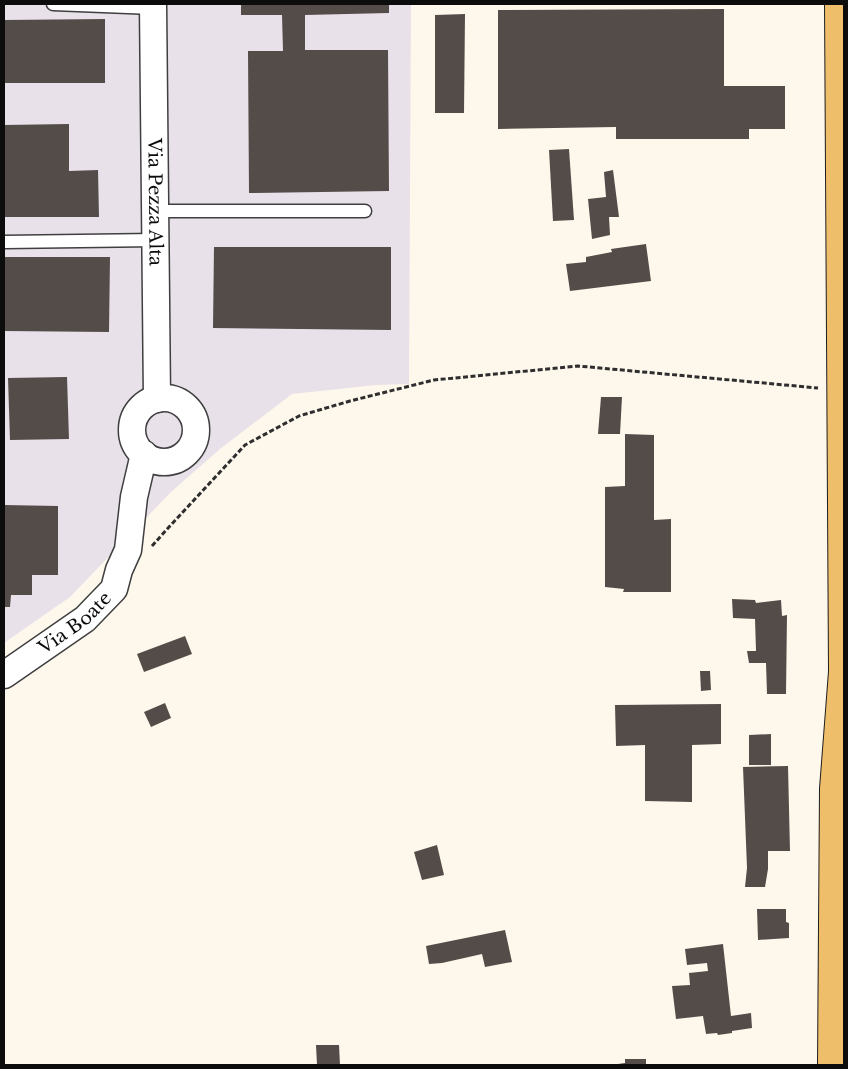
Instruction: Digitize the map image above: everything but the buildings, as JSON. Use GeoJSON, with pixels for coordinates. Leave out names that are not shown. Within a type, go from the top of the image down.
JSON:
{"type":"FeatureCollection","features":[{"type":"Feature","properties":{"kind":"main road"},"geometry":{"type":"LineString","coordinates":[[832,1065],[834,789],[844,681],[839,4]]}},
{"type":"Feature","properties":{"kind":"street","name":"Via Pezza Alta"},"geometry":{"type":"LineString","coordinates":[[153,6],[158,399]]}},
{"type":"Feature","properties":{"kind":"street"},"geometry":{"type":"LineString","coordinates":[[168,398],[178,401],[187,407],[193,415],[196,425],[196,436],[192,445],[186,454],[177,459],[167,462],[150,458],[137,447],[133,438],[132,428],[135,418],[140,409],[158,399],[168,398]]}},
{"type":"Feature","properties":{"kind":"street","name":"Via Boate"},"geometry":{"type":"LineString","coordinates":[[4,675],[84,619],[114,589],[119,570],[128,550],[134,497],[150,458]]}},
{"type":"Feature","properties":{"kind":"lane"},"geometry":{"type":"LineString","coordinates":[[53,4],[153,6]]}},
{"type":"Feature","properties":{"kind":"lane"},"geometry":{"type":"LineString","coordinates":[[155,211],[365,211]]}},
{"type":"Feature","properties":{"kind":"lane"},"geometry":{"type":"LineString","coordinates":[[4,242],[156,240]]}},
{"type":"Feature","properties":{"kind":"path"},"geometry":{"type":"LineString","coordinates":[[150,549],[245,445],[299,416],[434,380],[578,366],[825,388]]}},
{"type":"Feature","properties":{"kind":"shaded area"},"geometry":{"type":"Polygon","coordinates":[[[4,4],[411,4],[409,384],[376,385],[292,394],[220,449],[171,492],[70,597],[4,643],[4,4]]]}}]}
